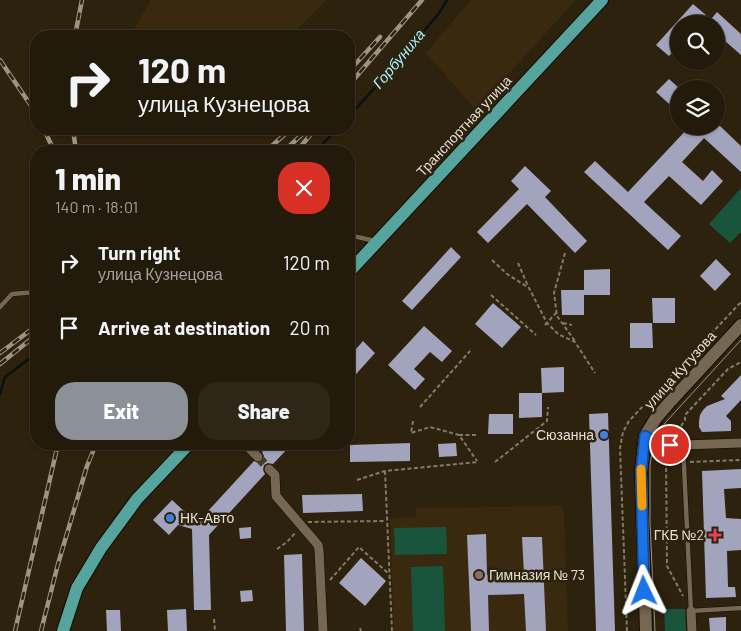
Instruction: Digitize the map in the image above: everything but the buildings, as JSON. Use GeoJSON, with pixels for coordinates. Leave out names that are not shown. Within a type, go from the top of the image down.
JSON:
{"type":"FeatureCollection","features":[{"type":"Feature","properties":{"kind":"main road","name":"Транспортная улица"},"geometry":{"type":"LineString","coordinates":[[355,265],[602,0]]}},
{"type":"Feature","properties":{"kind":"main road","name":"улица Кутузова"},"geometry":{"type":"LineString","coordinates":[[645,436],[656,418],[741,325]]}},
{"type":"Feature","properties":{"kind":"main road"},"geometry":{"type":"LineString","coordinates":[[645,436],[641,472],[646,631]]}},
{"type":"Feature","properties":{"kind":"main road"},"geometry":{"type":"LineString","coordinates":[[63,631],[77,588],[101,548],[137,499],[183,450]]}},
{"type":"Feature","properties":{"kind":"street"},"geometry":{"type":"LineString","coordinates":[[645,436],[659,445],[741,443]]}},
{"type":"Feature","properties":{"kind":"street"},"geometry":{"type":"LineString","coordinates":[[251,450],[258,457]]}},
{"type":"Feature","properties":{"kind":"street"},"geometry":{"type":"LineString","coordinates":[[269,469],[275,475],[276,496],[318,545],[323,631]]}},
{"type":"Feature","properties":{"kind":"street"},"geometry":{"type":"LineString","coordinates":[[691,611],[692,631]]}},
{"type":"Feature","properties":{"kind":"lane"},"geometry":{"type":"LineString","coordinates":[[355,237],[376,242]]}},
{"type":"Feature","properties":{"kind":"lane"},"geometry":{"type":"LineString","coordinates":[[0,307],[12,294],[30,292]]}},
{"type":"Feature","properties":{"kind":"lane"},"geometry":{"type":"LineString","coordinates":[[683,445],[691,611],[741,608]]}},
{"type":"Feature","properties":{"kind":"path"},"geometry":{"type":"LineString","coordinates":[[565,253],[554,293],[557,312],[562,323],[595,373]]}},
{"type":"Feature","properties":{"kind":"path"},"geometry":{"type":"LineString","coordinates":[[492,260],[508,274],[529,288]]}},
{"type":"Feature","properties":{"kind":"path"},"geometry":{"type":"LineString","coordinates":[[518,263],[546,324],[558,334],[575,342]]}},
{"type":"Feature","properties":{"kind":"path"},"geometry":{"type":"LineString","coordinates":[[491,295],[536,335]]}},
{"type":"Feature","properties":{"kind":"path"},"geometry":{"type":"LineString","coordinates":[[546,324],[557,312]]}},
{"type":"Feature","properties":{"kind":"path"},"geometry":{"type":"LineString","coordinates":[[562,323],[572,325]]}},
{"type":"Feature","properties":{"kind":"path"},"geometry":{"type":"LineString","coordinates":[[420,407],[470,352]]}},
{"type":"Feature","properties":{"kind":"path"},"geometry":{"type":"LineString","coordinates":[[666,455],[686,415],[728,369],[741,362]]}},
{"type":"Feature","properties":{"kind":"path"},"geometry":{"type":"LineString","coordinates":[[495,462],[547,421],[548,407]]}},
{"type":"Feature","properties":{"kind":"path"},"geometry":{"type":"LineString","coordinates":[[413,421],[412,433],[430,427],[459,435],[478,435]]}},
{"type":"Feature","properties":{"kind":"path"},"geometry":{"type":"LineString","coordinates":[[357,480],[385,470],[478,462],[459,435]]}},
{"type":"Feature","properties":{"kind":"path"},"geometry":{"type":"LineString","coordinates":[[385,470],[392,631]]}},
{"type":"Feature","properties":{"kind":"path"},"geometry":{"type":"LineString","coordinates":[[277,549],[287,542],[300,524],[387,521]]}},
{"type":"Feature","properties":{"kind":"path"},"geometry":{"type":"LineString","coordinates":[[321,590],[359,547],[389,574]]}},
{"type":"Feature","properties":{"kind":"path"},"geometry":{"type":"LineString","coordinates":[[214,619],[215,631]]}},
{"type":"Feature","properties":{"kind":"shaded area"},"geometry":{"type":"Polygon","coordinates":[[[151,0],[326,0],[296,30],[134,30],[151,0]]]}},
{"type":"Feature","properties":{"kind":"shaded area"},"geometry":{"type":"Polygon","coordinates":[[[471,0],[576,0],[476,110],[426,53],[471,0]]]}},
{"type":"Feature","properties":{"kind":"shaded area","name":"Гимназия № 73"},"geometry":{"type":"Polygon","coordinates":[[[561,506],[564,513],[568,631],[394,631],[390,518],[416,517],[416,508],[561,506]]]}},
{"type":"Feature","properties":{"kind":"green space"},"geometry":{"type":"Polygon","coordinates":[[[741,188],[741,232],[730,243],[709,224],[741,188]]]}},
{"type":"Feature","properties":{"kind":"green space"},"geometry":{"type":"Polygon","coordinates":[[[446,527],[447,554],[395,555],[394,528],[446,527]]]}},
{"type":"Feature","properties":{"kind":"green space"},"geometry":{"type":"Polygon","coordinates":[[[443,566],[445,631],[413,631],[411,567],[443,566]]]}},
{"type":"Feature","properties":{"kind":"green space"},"geometry":{"type":"Polygon","coordinates":[[[664,609],[685,609],[686,631],[665,631],[664,609]]]}},
{"type":"Feature","properties":{"kind":"waterway","name":"Горбуниха"},"geometry":{"type":"LineString","coordinates":[[355,109],[394,67],[439,13],[447,0]]}},
{"type":"Feature","properties":{"kind":"waterway","name":"Горбуниха"},"geometry":{"type":"LineString","coordinates":[[322,145],[331,135]]}},
{"type":"Feature","properties":{"kind":"waterway","name":"Горбуниха"},"geometry":{"type":"LineString","coordinates":[[0,394],[5,377],[30,358]]}},
{"type":"Feature","properties":{"kind":"tunnel"},"geometry":{"type":"LineString","coordinates":[[258,457],[269,469]]}},
{"type":"Feature","properties":{"kind":"tram line"},"geometry":{"type":"LineString","coordinates":[[655,631],[650,523],[650,465],[652,452],[665,423],[741,340]]}},
{"type":"Feature","properties":{"kind":"railway"},"geometry":{"type":"LineString","coordinates":[[76,30],[82,0]]}},
{"type":"Feature","properties":{"kind":"railway"},"geometry":{"type":"LineString","coordinates":[[355,78],[422,0]]}},
{"type":"Feature","properties":{"kind":"railway"},"geometry":{"type":"LineString","coordinates":[[355,64],[380,37]]}},
{"type":"Feature","properties":{"kind":"railway"},"geometry":{"type":"LineString","coordinates":[[0,60],[30,104]]}},
{"type":"Feature","properties":{"kind":"railway"},"geometry":{"type":"LineString","coordinates":[[47,135],[51,145]]}},
{"type":"Feature","properties":{"kind":"railway"},"geometry":{"type":"LineString","coordinates":[[74,135],[75,145]]}},
{"type":"Feature","properties":{"kind":"railway"},"geometry":{"type":"LineString","coordinates":[[273,145],[284,135]]}},
{"type":"Feature","properties":{"kind":"railway"},"geometry":{"type":"LineString","coordinates":[[291,145],[301,135]]}},
{"type":"Feature","properties":{"kind":"railway"},"geometry":{"type":"LineString","coordinates":[[302,145],[310,135]]}},
{"type":"Feature","properties":{"kind":"railway"},"geometry":{"type":"LineString","coordinates":[[0,353],[30,330]]}},
{"type":"Feature","properties":{"kind":"railway"},"geometry":{"type":"LineString","coordinates":[[0,364],[30,340]]}},
{"type":"Feature","properties":{"kind":"railway"},"geometry":{"type":"LineString","coordinates":[[15,631],[57,450]]}},
{"type":"Feature","properties":{"kind":"railway"},"geometry":{"type":"LineString","coordinates":[[41,631],[58,564],[94,450]]}},
{"type":"Feature","properties":{"kind":"slow traffic"},"geometry":{"type":"LineString","coordinates":[[641,469],[642,506]]}},
{"type":"Feature","properties":{"kind":"place","name":"Сюзанна"},"geometry":{"type":"Point","coordinates":[604,435]}},
{"type":"Feature","properties":{"kind":"place","name":"НК-Авто"},"geometry":{"type":"Point","coordinates":[170,518]}},
{"type":"Feature","properties":{"kind":"place","name":"ГКБ №2"},"geometry":{"type":"Point","coordinates":[715,535]}},
{"type":"Feature","properties":{"kind":"place","name":"Гимназия № 73"},"geometry":{"type":"Point","coordinates":[479,575]}},
{"type":"Feature","properties":{"kind":"route"},"geometry":{"type":"LineString","coordinates":[[644,591],[641,472],[645,436],[659,445],[670,445]]}}]}
